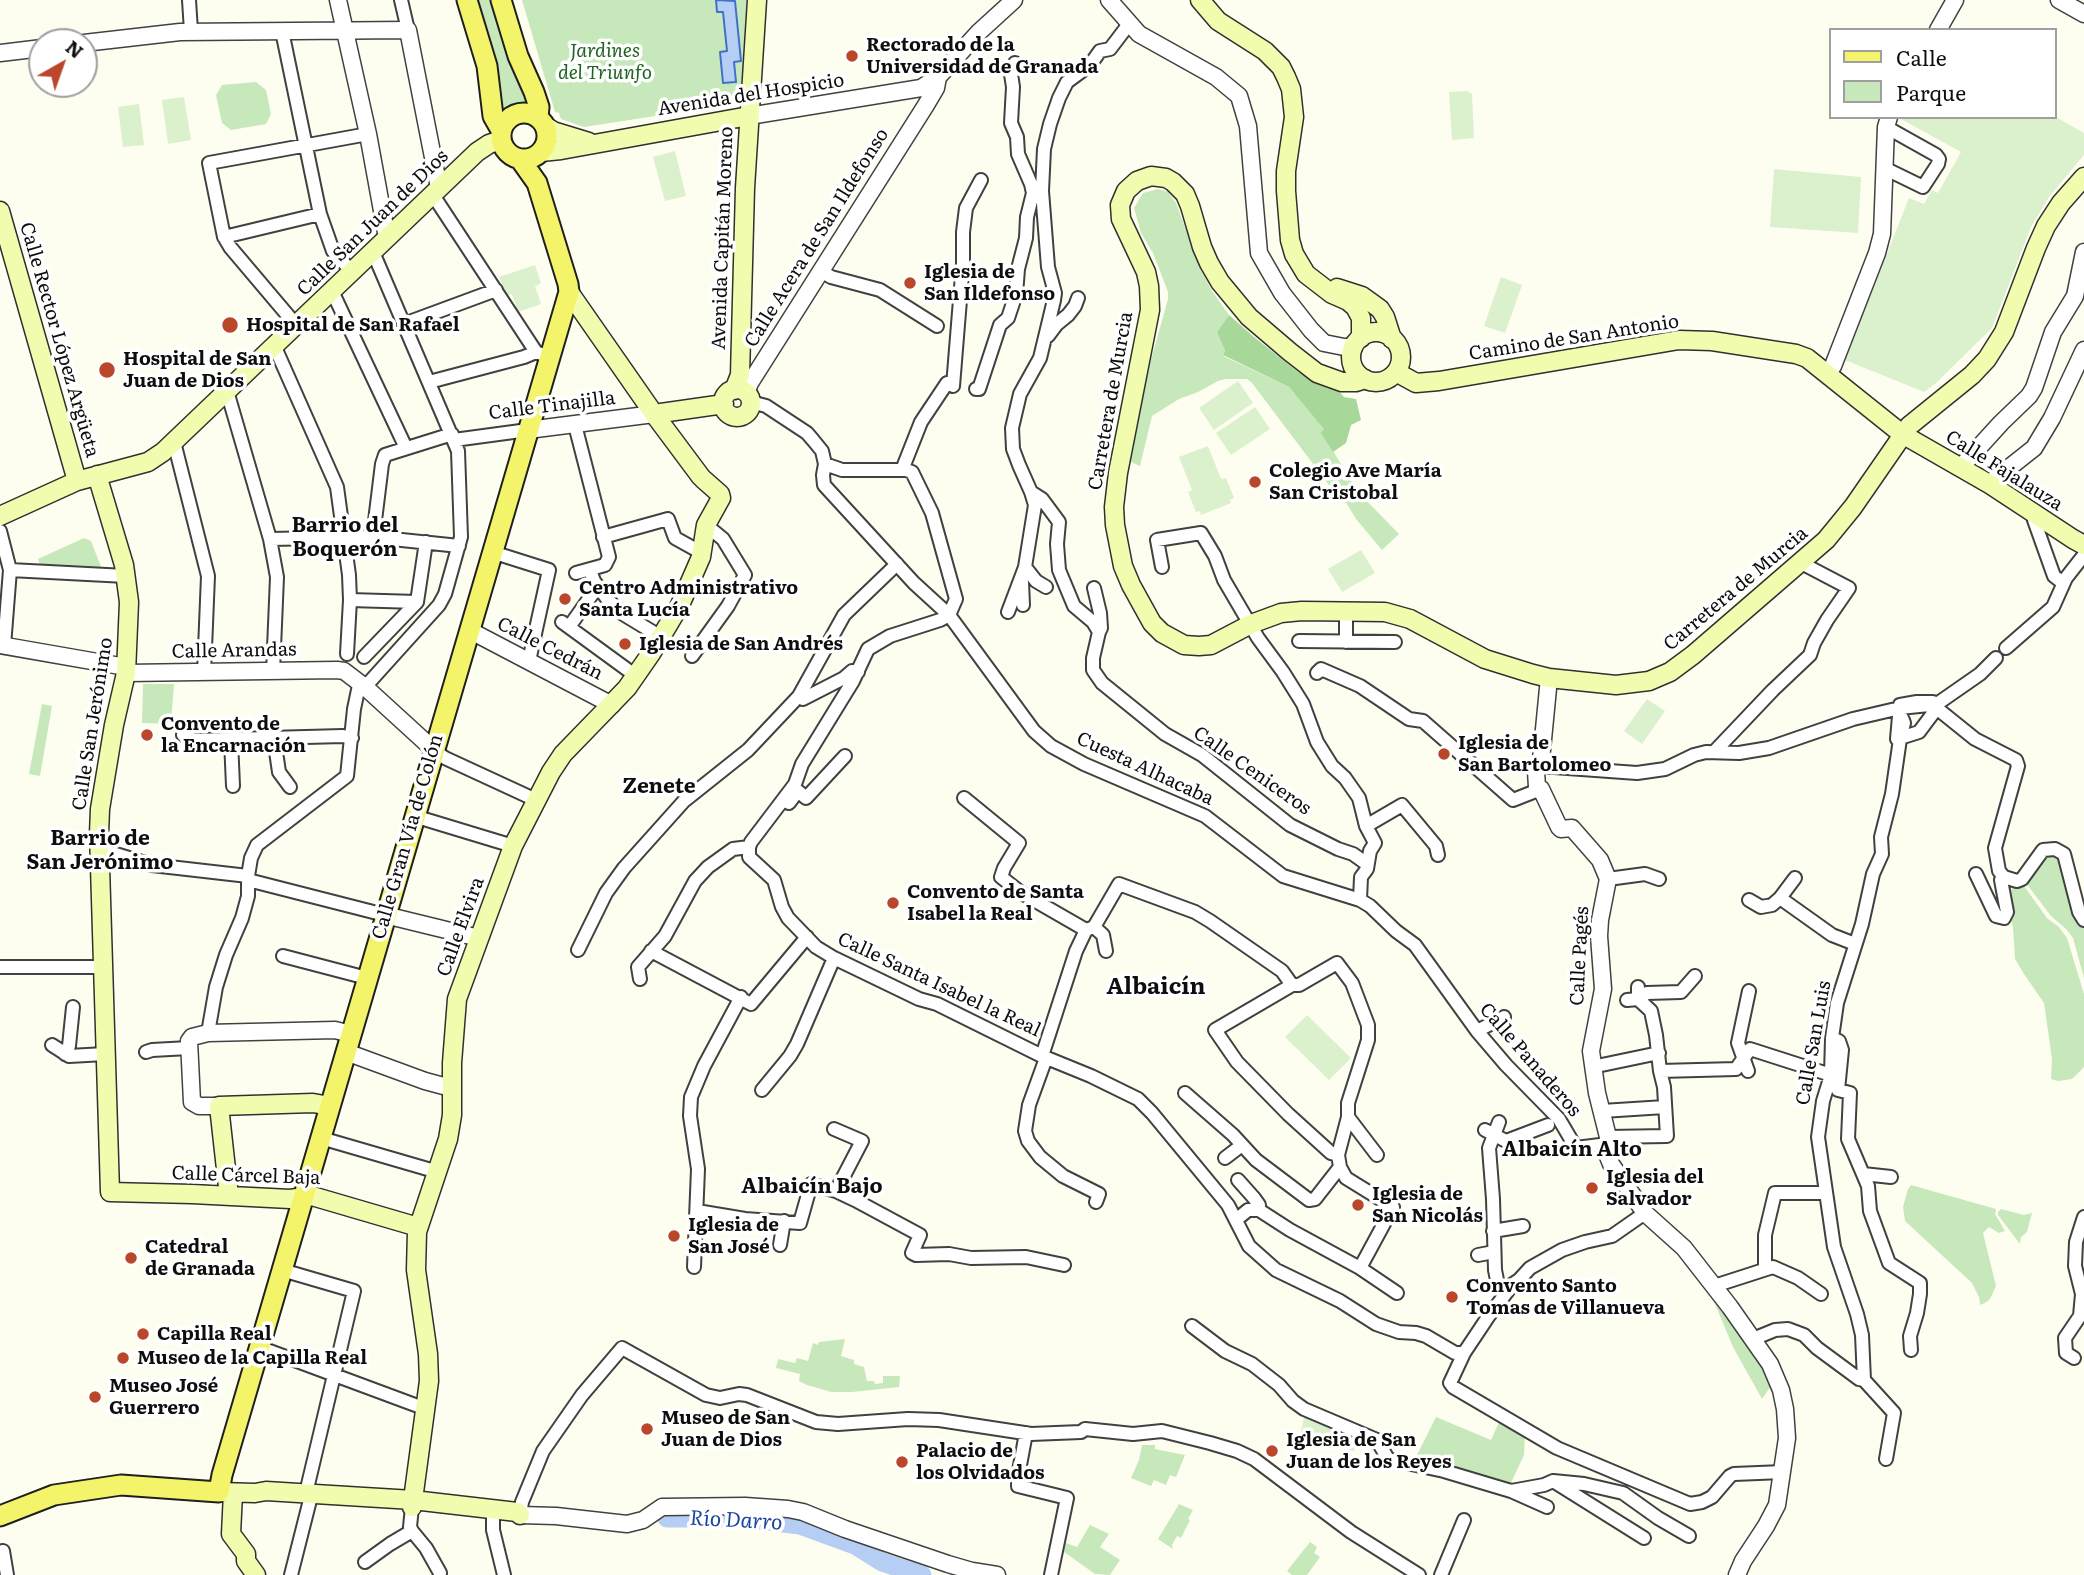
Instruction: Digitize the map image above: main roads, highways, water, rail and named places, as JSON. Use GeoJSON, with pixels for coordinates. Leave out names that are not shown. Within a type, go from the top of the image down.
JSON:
{"type":"FeatureCollection","features":[{"type":"Feature","properties":{"kind":"main road"},"geometry":{"type":"LineString","coordinates":[[467,0],[487,66],[493,116],[505,150],[513,156],[533,155],[546,142],[547,134],[500,0]]}},
{"type":"Feature","properties":{"kind":"main road","name":"Avenida Capitán Moreno"},"geometry":{"type":"LineString","coordinates":[[654,414],[743,399],[740,361],[744,201],[757,0]]}},
{"type":"Feature","properties":{"kind":"main road"},"geometry":{"type":"LineString","coordinates":[[1200,0],[1217,21],[1265,51],[1281,67],[1286,77],[1293,117],[1286,171],[1290,240],[1301,268],[1332,294],[1348,301],[1361,318],[1355,347],[1355,370],[1365,379],[1382,381],[1396,372],[1401,362],[1401,354],[1392,339],[1380,333],[1367,334],[1355,347],[1344,366],[1339,369],[1309,366]]}},
{"type":"Feature","properties":{"kind":"main road"},"geometry":{"type":"LineString","coordinates":[[501,135],[506,121],[520,113],[531,114],[541,122]]}},
{"type":"Feature","properties":{"kind":"main road","name":"Avenida del Hospicio"},"geometry":{"type":"LineString","coordinates":[[533,155],[749,116]]}},
{"type":"Feature","properties":{"kind":"main road","name":"Avenida del Hospicio"},"geometry":{"type":"LineString","coordinates":[[541,122],[570,137],[593,143]]}},
{"type":"Feature","properties":{"kind":"main road","name":"Calle San Juan de Dios"},"geometry":{"type":"LineString","coordinates":[[0,516],[77,481],[148,461],[174,442],[477,152],[501,135]]}},
{"type":"Feature","properties":{"kind":"main road"},"geometry":{"type":"LineString","coordinates":[[533,155],[537,183],[569,292],[654,414]]}},
{"type":"Feature","properties":{"kind":"main road","name":"Carretera de Murcia"},"geometry":{"type":"LineString","coordinates":[[1365,379],[1342,382],[1317,373],[1249,317],[1220,282],[1202,247],[1190,206],[1179,187],[1158,176],[1143,178],[1131,185],[1122,198],[1120,213],[1123,227],[1146,272],[1150,310],[1115,490],[1115,525],[1124,566],[1152,623],[1162,634],[1178,643],[1194,646],[1211,645],[1251,624],[1285,612],[1385,612],[1410,619],[1485,659],[1549,678],[1616,685],[1640,683],[1660,677],[1693,655],[1826,540],[1902,434],[1920,416],[1972,375],[1994,351],[2046,226],[2061,203],[2084,177]]}},
{"type":"Feature","properties":{"kind":"main road","name":"Calle Rector López Argüeta"},"geometry":{"type":"LineString","coordinates":[[0,211],[77,481]]}},
{"type":"Feature","properties":{"kind":"main road"},"geometry":{"type":"LineString","coordinates":[[1325,288],[1335,288],[1371,301],[1383,313],[1392,339]]}},
{"type":"Feature","properties":{"kind":"main road","name":"Calle Gran Vía de Colón"},"geometry":{"type":"LineString","coordinates":[[226,1492],[222,1475],[528,430],[542,354],[569,292]]}},
{"type":"Feature","properties":{"kind":"main road","name":"Camino de San Antonio"},"geometry":{"type":"LineString","coordinates":[[1396,372],[1416,383],[1679,340],[1724,342],[1807,358],[1902,434]]}},
{"type":"Feature","properties":{"kind":"main road","name":"Avenida Capitán Moreno"},"geometry":{"type":"LineString","coordinates":[[740,361],[747,367],[758,369]]}},
{"type":"Feature","properties":{"kind":"main road","name":"Calle Elvira"},"geometry":{"type":"LineString","coordinates":[[413,1503],[428,1392],[428,1354],[416,1270],[418,1227],[449,1139],[457,999],[513,846],[536,800],[563,754],[612,705],[636,676],[661,637],[680,605],[702,553],[706,525],[721,498],[702,478],[654,414]]}},
{"type":"Feature","properties":{"kind":"main road","name":"Calle Fajalauza"},"geometry":{"type":"LineString","coordinates":[[1902,434],[1991,485],[2084,545]]}},
{"type":"Feature","properties":{"kind":"main road","name":"Calle San Jerónimo"},"geometry":{"type":"LineString","coordinates":[[97,475],[126,576],[129,601],[126,670],[100,809],[110,1192]]}},
{"type":"Feature","properties":{"kind":"main road"},"geometry":{"type":"LineString","coordinates":[[229,1196],[219,1106],[330,1106]]}},
{"type":"Feature","properties":{"kind":"main road","name":"Calle Cárcel Baja"},"geometry":{"type":"LineString","coordinates":[[110,1192],[290,1199],[312,1196],[418,1227]]}},
{"type":"Feature","properties":{"kind":"main road"},"geometry":{"type":"LineString","coordinates":[[0,1516],[54,1495],[121,1485],[413,1503],[517,1512],[520,1515],[517,1518],[494,1516],[413,1503]]}},
{"type":"Feature","properties":{"kind":"main road"},"geometry":{"type":"LineString","coordinates":[[226,1492],[231,1534],[256,1575]]}},
{"type":"Feature","properties":{"kind":"main road"},"geometry":{"type":"LineString","coordinates":[[246,1555],[252,1557],[265,1575]]}},
{"type":"Feature","properties":{"kind":"water"},"geometry":{"type":"Polygon","coordinates":[[[716,0],[735,1],[741,61],[734,62],[736,82],[723,83],[720,52],[727,51],[723,12],[717,12],[716,0]]]}},
{"type":"Feature","properties":{"kind":"waterway","name":"Río Darro"},"geometry":{"type":"LineString","coordinates":[[667,1518],[742,1518],[800,1525],[855,1545],[882,1562],[922,1575]]}},
{"type":"Feature","properties":{"kind":"place","name":"Rectorado de la Universidad de Granada"},"geometry":{"type":"Point","coordinates":[852,56]}},
{"type":"Feature","properties":{"kind":"place","name":"Iglesia de San Ildefonso"},"geometry":{"type":"Point","coordinates":[910,283]}},
{"type":"Feature","properties":{"kind":"place","name":"Hospital de San Rafael"},"geometry":{"type":"Point","coordinates":[230,325]}},
{"type":"Feature","properties":{"kind":"place","name":"Hospital de San Juan de Dios"},"geometry":{"type":"Point","coordinates":[107,370]}},
{"type":"Feature","properties":{"kind":"place","name":"Colegio Ave María San Cristobal"},"geometry":{"type":"Point","coordinates":[1255,482]}},
{"type":"Feature","properties":{"kind":"place","name":"Centro Administrativo Santa Lucía"},"geometry":{"type":"Point","coordinates":[565,599]}},
{"type":"Feature","properties":{"kind":"place","name":"Iglesia de San Andrés"},"geometry":{"type":"Point","coordinates":[625,644]}},
{"type":"Feature","properties":{"kind":"place","name":"Convento de la Encarnación"},"geometry":{"type":"Point","coordinates":[147,735]}},
{"type":"Feature","properties":{"kind":"place","name":"Iglesia de San Bartolomeo"},"geometry":{"type":"Point","coordinates":[1444,754]}},
{"type":"Feature","properties":{"kind":"place","name":"Convento de Santa Isabel la Real"},"geometry":{"type":"Point","coordinates":[893,903]}},
{"type":"Feature","properties":{"kind":"place","name":"Iglesia del Salvador"},"geometry":{"type":"Point","coordinates":[1592,1188]}},
{"type":"Feature","properties":{"kind":"place","name":"Iglesia de San Nicolás"},"geometry":{"type":"Point","coordinates":[1358,1205]}},
{"type":"Feature","properties":{"kind":"place","name":"Iglesia de San José"},"geometry":{"type":"Point","coordinates":[674,1236]}},
{"type":"Feature","properties":{"kind":"place","name":"Catedral de Granada"},"geometry":{"type":"Point","coordinates":[131,1258]}},
{"type":"Feature","properties":{"kind":"place","name":"Convento Santo Tomas de Villanueva"},"geometry":{"type":"Point","coordinates":[1452,1297]}},
{"type":"Feature","properties":{"kind":"place","name":"Capilla Real"},"geometry":{"type":"Point","coordinates":[143,1334]}},
{"type":"Feature","properties":{"kind":"place","name":"Museo de la Capilla Real"},"geometry":{"type":"Point","coordinates":[123,1358]}},
{"type":"Feature","properties":{"kind":"place","name":"Museo José Guerrero"},"geometry":{"type":"Point","coordinates":[95,1397]}},
{"type":"Feature","properties":{"kind":"place","name":"Museo de San Juan de Dios"},"geometry":{"type":"Point","coordinates":[647,1429]}},
{"type":"Feature","properties":{"kind":"place","name":"Iglesia de San Juan de los Reyes"},"geometry":{"type":"Point","coordinates":[1272,1451]}},
{"type":"Feature","properties":{"kind":"place","name":"Palacio de los Olvidados"},"geometry":{"type":"Point","coordinates":[902,1462]}},
{"type":"Feature","properties":{"kind":"district","name":"Barrio del Boquerón"},"geometry":{"type":"Point","coordinates":[345,538]}},
{"type":"Feature","properties":{"kind":"district","name":"Zenete"},"geometry":{"type":"Point","coordinates":[659,787]}},
{"type":"Feature","properties":{"kind":"district","name":"Barrio de San Jerónimo"},"geometry":{"type":"Point","coordinates":[100,851]}},
{"type":"Feature","properties":{"kind":"district","name":"Albaicín"},"geometry":{"type":"Point","coordinates":[1156,987]}},
{"type":"Feature","properties":{"kind":"district","name":"Albaicín Alto"},"geometry":{"type":"Point","coordinates":[1572,1150]}},
{"type":"Feature","properties":{"kind":"district","name":"Albaicín Bajo"},"geometry":{"type":"Point","coordinates":[812,1187]}},
{"type":"Feature","properties":{"kind":"park label","name":"Jardines del Triunfo"},"geometry":{"type":"Point","coordinates":[605,62]}}]}
